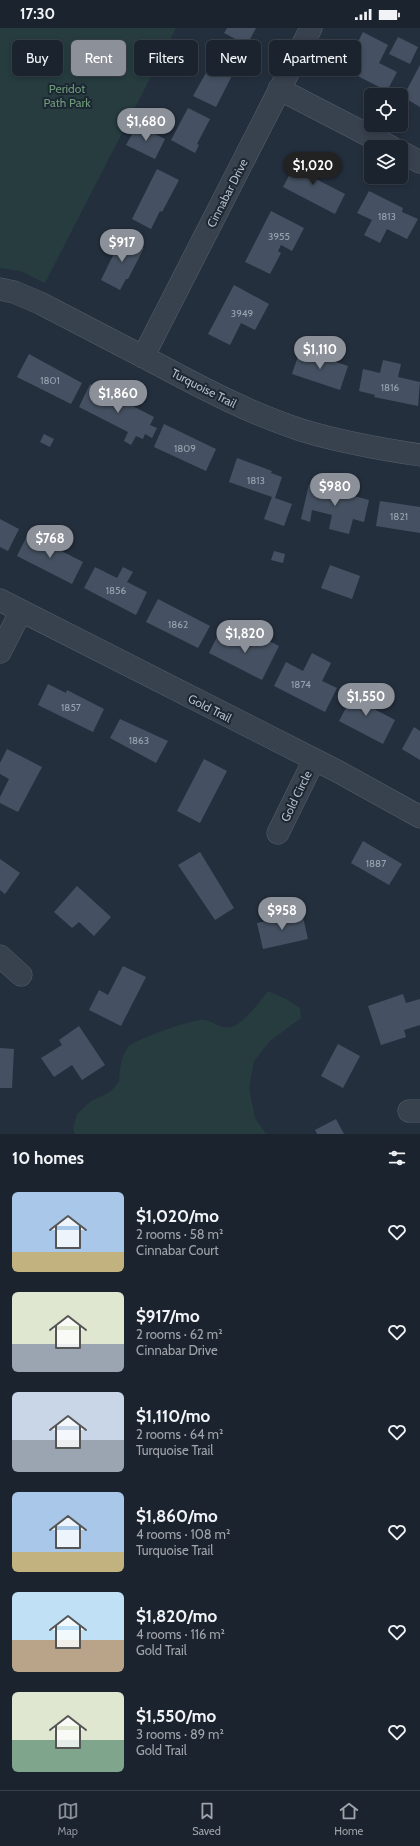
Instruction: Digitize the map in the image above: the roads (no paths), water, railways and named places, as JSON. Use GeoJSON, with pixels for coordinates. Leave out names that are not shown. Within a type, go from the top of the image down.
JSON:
{"type":"FeatureCollection","features":[{"type":"Feature","properties":{"kind":"street","name":"Cinnabar Drive"},"geometry":{"type":"LineString","coordinates":[[144,357],[311,28]]}},
{"type":"Feature","properties":{"kind":"street"},"geometry":{"type":"LineString","coordinates":[[280,89],[377,140]]}},
{"type":"Feature","properties":{"kind":"street"},"geometry":{"type":"LineString","coordinates":[[408,156],[420,162]]}},
{"type":"Feature","properties":{"kind":"street","name":"Turquoise Trail"},"geometry":{"type":"LineString","coordinates":[[0,289],[14,292],[40,303],[225,399],[277,421],[303,430],[363,445],[420,455]]}},
{"type":"Feature","properties":{"kind":"street","name":"Gold Trail"},"geometry":{"type":"LineString","coordinates":[[0,600],[314,760],[420,816]]}},
{"type":"Feature","properties":{"kind":"street"},"geometry":{"type":"LineString","coordinates":[[0,652],[21,611]]}},
{"type":"Feature","properties":{"kind":"street","name":"Gold Circle"},"geometry":{"type":"LineString","coordinates":[[278,833],[314,760]]}},
{"type":"Feature","properties":{"kind":"street"},"geometry":{"type":"LineString","coordinates":[[0,956],[20,975]]}},
{"type":"Feature","properties":{"kind":"park label","name":"Peridot Path Park"},"geometry":{"type":"Point","coordinates":[67,95]}}]}
